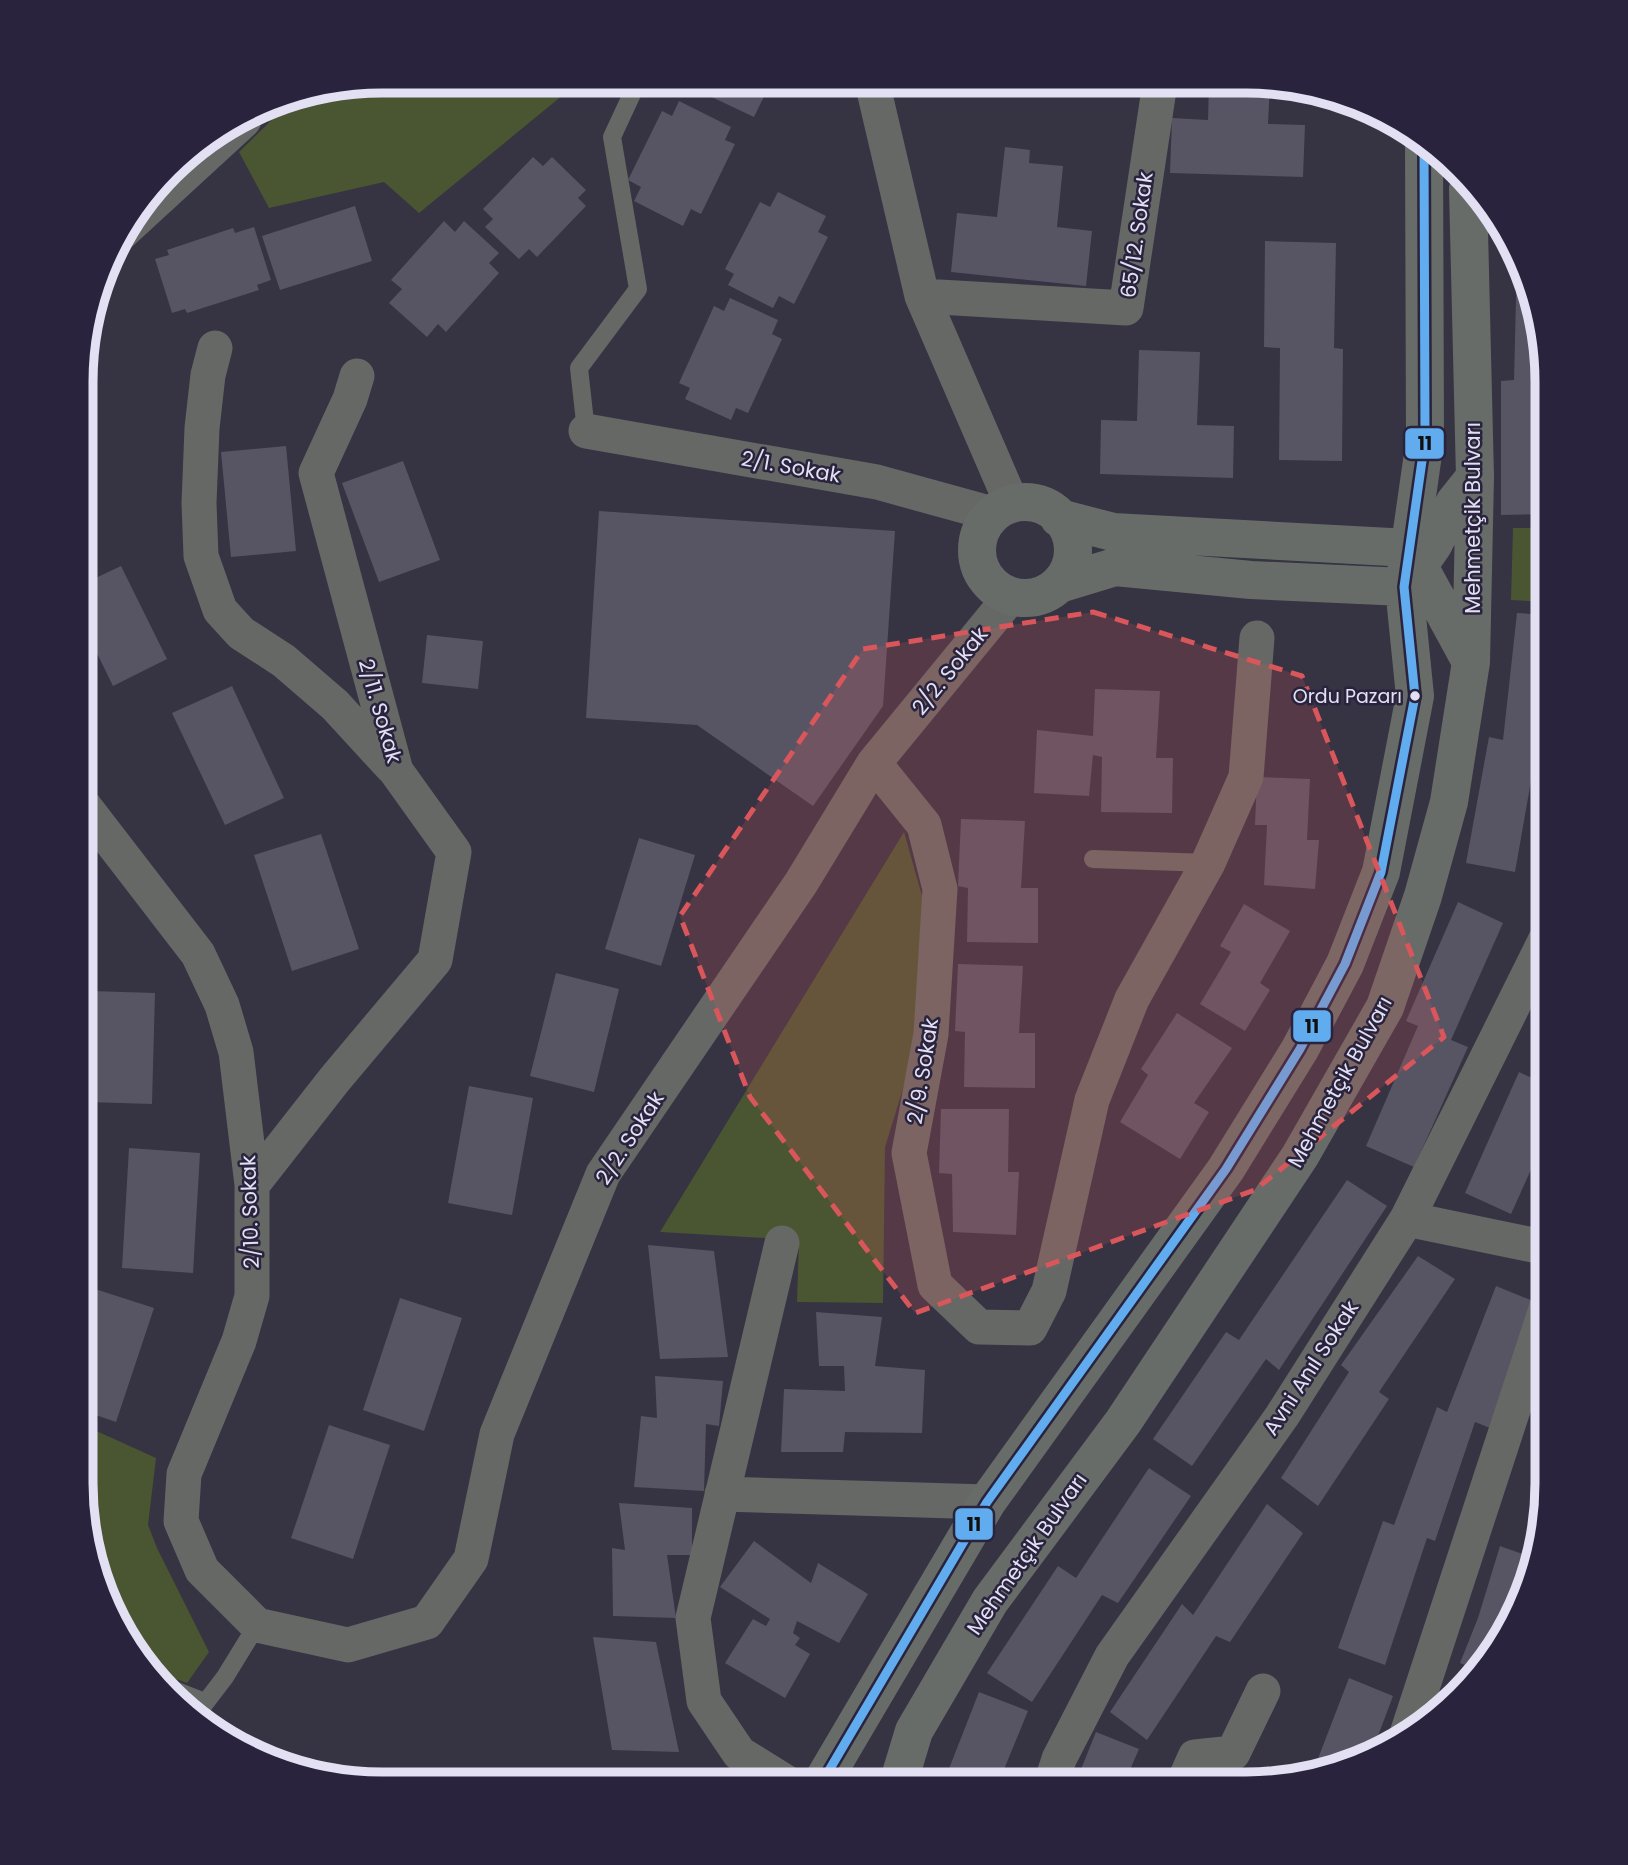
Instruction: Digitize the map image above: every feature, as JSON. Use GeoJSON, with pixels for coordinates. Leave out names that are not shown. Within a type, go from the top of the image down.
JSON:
{"type":"FeatureCollection","features":[{"type":"Feature","properties":{"kind":"main road"},"geometry":{"type":"LineString","coordinates":[[828,1772],[987,1502],[1226,1169],[1300,1049],[1345,964],[1381,872],[1415,696],[1411,567],[1424,440],[1424,154]]}},
{"type":"Feature","properties":{"kind":"main road","name":"Mehmetçik Bulvarı"},"geometry":{"type":"LineString","coordinates":[[902,1772],[914,1731],[989,1601],[1123,1422],[1285,1179],[1385,1007],[1423,897],[1449,802],[1471,662],[1475,477],[1468,196]]}},
{"type":"Feature","properties":{"kind":"main road"},"geometry":{"type":"LineString","coordinates":[[1059,584],[1072,558],[1072,544],[1068,530],[1049,509],[1038,504],[1003,509],[984,525],[978,538],[978,560],[987,580],[998,590],[1011,596],[1036,597],[1059,584],[1115,567],[1251,580],[1411,567],[1433,545],[1455,502],[1475,477]]}},
{"type":"Feature","properties":{"kind":"main road"},"geometry":{"type":"LineString","coordinates":[[1059,518],[1113,532],[1411,567]]}},
{"type":"Feature","properties":{"kind":"main road"},"geometry":{"type":"LineString","coordinates":[[1411,567],[1471,662]]}},
{"type":"Feature","properties":{"kind":"street"},"geometry":{"type":"LineString","coordinates":[[875,93],[922,296],[1003,509]]}},
{"type":"Feature","properties":{"kind":"street","name":"65/12. Sokak"},"geometry":{"type":"LineString","coordinates":[[922,296],[1126,308],[1158,93]]}},
{"type":"Feature","properties":{"kind":"street"},"geometry":{"type":"LineString","coordinates":[[156,201],[221,141]]}},
{"type":"Feature","properties":{"kind":"street"},"geometry":{"type":"LineString","coordinates":[[215,348],[208,375],[202,428],[199,503],[201,556],[220,610],[241,633],[284,661],[335,705],[396,771]]}},
{"type":"Feature","properties":{"kind":"street","name":"2/11. Sokak"},"geometry":{"type":"LineString","coordinates":[[252,1185],[335,1079],[435,960],[454,852],[396,771],[316,474],[350,399],[357,376]]}},
{"type":"Feature","properties":{"kind":"street","name":"2/1. Sokak"},"geometry":{"type":"LineString","coordinates":[[586,431],[877,482],[1003,509]]}},
{"type":"Feature","properties":{"kind":"street","name":"2/2. Sokak"},"geometry":{"type":"LineString","coordinates":[[257,1625],[348,1645],[427,1622],[471,1559],[497,1434],[603,1174],[801,883],[874,763],[1011,596]]}},
{"type":"Feature","properties":{"kind":"street"},"geometry":{"type":"LineString","coordinates":[[1209,863],[1246,777],[1257,638]]}},
{"type":"Feature","properties":{"kind":"street","name":"2/9. Sokak"},"geometry":{"type":"LineString","coordinates":[[874,763],[924,825],[940,889],[931,1034],[909,1153],[935,1285],[979,1327],[1030,1328],[1049,1291],[1092,1100],[1132,999],[1209,863]]}},
{"type":"Feature","properties":{"kind":"street","name":"2/10. Sokak"},"geometry":{"type":"LineString","coordinates":[[93,818],[198,954],[222,1005],[236,1052],[252,1185],[252,1296],[239,1341],[184,1474],[181,1521],[202,1570],[257,1625]]}},
{"type":"Feature","properties":{"kind":"street","name":"Avni Anıl Sokak"},"geometry":{"type":"LineString","coordinates":[[1055,1772],[1112,1656],[1282,1416],[1408,1219],[1535,961]]}},
{"type":"Feature","properties":{"kind":"street"},"geometry":{"type":"LineString","coordinates":[[1408,1219],[1535,1245]]}},
{"type":"Feature","properties":{"kind":"street"},"geometry":{"type":"LineString","coordinates":[[770,1772],[739,1753],[705,1701],[693,1618],[782,1243]]}},
{"type":"Feature","properties":{"kind":"street"},"geometry":{"type":"LineString","coordinates":[[1411,1721],[1535,1343]]}},
{"type":"Feature","properties":{"kind":"street"},"geometry":{"type":"LineString","coordinates":[[722,1494],[987,1502]]}},
{"type":"Feature","properties":{"kind":"street"},"geometry":{"type":"LineString","coordinates":[[1188,1772],[1195,1757],[1233,1753],[1263,1691]]}},
{"type":"Feature","properties":{"kind":"lane"},"geometry":{"type":"LineString","coordinates":[[586,431],[579,368],[638,289],[612,137],[632,93]]}},
{"type":"Feature","properties":{"kind":"lane"},"geometry":{"type":"LineString","coordinates":[[1093,859],[1209,863]]}},
{"type":"Feature","properties":{"kind":"lane"},"geometry":{"type":"LineString","coordinates":[[201,1708],[225,1677],[257,1625]]}},
{"type":"Feature","properties":{"kind":"highlighted area"},"geometry":{"type":"Polygon","coordinates":[[[1093,612],[1302,676],[1444,1037],[1255,1190],[915,1313],[750,1097],[680,916],[863,649],[1093,612]]]}},
{"type":"Feature","properties":{"kind":"green space"},"geometry":{"type":"Polygon","coordinates":[[[362,93],[565,93],[419,213],[384,182],[269,208],[239,152],[280,111],[325,98],[362,93]]]}},
{"type":"Feature","properties":{"kind":"green space"},"geometry":{"type":"Polygon","coordinates":[[[1513,528],[1535,528],[1535,601],[1511,600],[1513,528]]]}},
{"type":"Feature","properties":{"kind":"green space"},"geometry":{"type":"Polygon","coordinates":[[[904,832],[924,903],[914,1053],[885,1147],[883,1303],[797,1302],[799,1240],[660,1232],[904,832]]]}},
{"type":"Feature","properties":{"kind":"green space"},"geometry":{"type":"Polygon","coordinates":[[[93,1429],[156,1458],[148,1525],[209,1652],[187,1683],[165,1675],[152,1659],[131,1628],[108,1576],[98,1540],[93,1503],[93,1429]]]}},
{"type":"Feature","properties":{"kind":"building"},"geometry":{"type":"Polygon","coordinates":[[[703,93],[766,93],[754,117],[703,93]]]}},
{"type":"Feature","properties":{"kind":"building"},"geometry":{"type":"Polygon","coordinates":[[[1209,93],[1269,93],[1268,124],[1305,125],[1303,177],[1170,173],[1172,118],[1208,120],[1209,93]]]}},
{"type":"Feature","properties":{"kind":"building"},"geometry":{"type":"Polygon","coordinates":[[[679,101],[731,127],[725,140],[735,144],[701,214],[691,209],[683,226],[634,201],[641,187],[628,180],[662,111],[672,116],[679,101]]]}},
{"type":"Feature","properties":{"kind":"building"},"geometry":{"type":"Polygon","coordinates":[[[1005,147],[1030,150],[1029,163],[1063,166],[1057,227],[1092,231],[1086,286],[951,272],[957,213],[997,217],[1005,147]]]}},
{"type":"Feature","properties":{"kind":"building"},"geometry":{"type":"Polygon","coordinates":[[[533,157],[543,166],[552,157],[586,190],[578,198],[586,206],[537,257],[529,249],[519,259],[485,227],[493,219],[483,209],[533,157]]]}},
{"type":"Feature","properties":{"kind":"building"},"geometry":{"type":"Polygon","coordinates":[[[778,192],[826,216],[818,232],[828,237],[794,304],[779,296],[773,308],[728,285],[734,274],[725,269],[760,202],[770,207],[778,192]]]}},
{"type":"Feature","properties":{"kind":"building"},"geometry":{"type":"Polygon","coordinates":[[[355,206],[372,261],[280,290],[262,236],[355,206]]]}},
{"type":"Feature","properties":{"kind":"building"},"geometry":{"type":"Polygon","coordinates":[[[444,221],[455,232],[464,221],[499,253],[489,263],[499,273],[446,332],[438,324],[427,337],[389,303],[402,289],[391,280],[444,221]]]}},
{"type":"Feature","properties":{"kind":"building"},"geometry":{"type":"Polygon","coordinates":[[[254,227],[271,280],[257,285],[259,290],[187,313],[185,309],[172,313],[155,259],[169,255],[167,250],[233,228],[235,233],[254,227]]]}},
{"type":"Feature","properties":{"kind":"building"},"geometry":{"type":"Polygon","coordinates":[[[1265,241],[1336,243],[1334,348],[1343,349],[1342,461],[1279,460],[1280,348],[1264,347],[1265,241]]]}},
{"type":"Feature","properties":{"kind":"building"},"geometry":{"type":"Polygon","coordinates":[[[1516,280],[1530,325],[1535,362],[1535,514],[1501,515],[1501,381],[1514,380],[1516,280]]]}},
{"type":"Feature","properties":{"kind":"building"},"geometry":{"type":"Polygon","coordinates":[[[730,298],[778,320],[772,334],[782,339],[748,413],[736,408],[731,420],[685,399],[690,388],[679,383],[714,306],[724,311],[730,298]]]}},
{"type":"Feature","properties":{"kind":"building"},"geometry":{"type":"Polygon","coordinates":[[[1139,350],[1200,352],[1197,425],[1234,426],[1233,478],[1100,474],[1101,420],[1137,421],[1139,350]]]}},
{"type":"Feature","properties":{"kind":"building"},"geometry":{"type":"Polygon","coordinates":[[[286,446],[296,551],[231,557],[221,452],[286,446]]]}},
{"type":"Feature","properties":{"kind":"building"},"geometry":{"type":"Polygon","coordinates":[[[403,461],[440,560],[379,582],[342,483],[403,461]]]}},
{"type":"Feature","properties":{"kind":"building"},"geometry":{"type":"Polygon","coordinates":[[[599,511],[895,531],[883,706],[813,806],[697,725],[586,718],[599,511]]]}},
{"type":"Feature","properties":{"kind":"building"},"geometry":{"type":"Polygon","coordinates":[[[121,566],[167,659],[113,686],[93,645],[93,579],[121,566]]]}},
{"type":"Feature","properties":{"kind":"building"},"geometry":{"type":"Polygon","coordinates":[[[1517,613],[1535,614],[1535,758],[1515,872],[1466,863],[1489,737],[1503,740],[1517,613]]]}},
{"type":"Feature","properties":{"kind":"building"},"geometry":{"type":"Polygon","coordinates":[[[427,635],[483,641],[478,689],[422,683],[427,635]]]}},
{"type":"Feature","properties":{"kind":"building"},"geometry":{"type":"Polygon","coordinates":[[[232,686],[284,798],[225,825],[172,713],[232,686]]]}},
{"type":"Feature","properties":{"kind":"building"},"geometry":{"type":"Polygon","coordinates":[[[1095,689],[1160,691],[1156,758],[1173,758],[1172,813],[1101,812],[1102,757],[1093,755],[1089,796],[1034,793],[1037,730],[1093,736],[1095,689]]]}},
{"type":"Feature","properties":{"kind":"building"},"geometry":{"type":"Polygon","coordinates":[[[1257,777],[1310,779],[1307,840],[1319,840],[1315,889],[1264,885],[1267,825],[1255,825],[1257,777]]]}},
{"type":"Feature","properties":{"kind":"building"},"geometry":{"type":"Polygon","coordinates":[[[961,819],[1025,821],[1021,888],[1038,888],[1038,943],[967,942],[968,888],[958,886],[961,819]]]}},
{"type":"Feature","properties":{"kind":"building"},"geometry":{"type":"Polygon","coordinates":[[[321,834],[359,949],[292,971],[254,855],[321,834]]]}},
{"type":"Feature","properties":{"kind":"building"},"geometry":{"type":"Polygon","coordinates":[[[639,838],[695,855],[661,966],[605,949],[639,838]]]}},
{"type":"Feature","properties":{"kind":"building"},"geometry":{"type":"Polygon","coordinates":[[[1458,902],[1503,923],[1451,1040],[1468,1047],[1414,1167],[1366,1146],[1418,1026],[1406,1021],[1458,902]]]}},
{"type":"Feature","properties":{"kind":"building"},"geometry":{"type":"Polygon","coordinates":[[[1244,904],[1290,931],[1260,983],[1270,990],[1245,1031],[1200,1004],[1231,952],[1220,946],[1244,904]]]}},
{"type":"Feature","properties":{"kind":"building"},"geometry":{"type":"Polygon","coordinates":[[[958,964],[1023,966],[1019,1033],[1035,1033],[1035,1088],[964,1087],[965,1032],[955,1031],[958,964]]]}},
{"type":"Feature","properties":{"kind":"building"},"geometry":{"type":"Polygon","coordinates":[[[556,973],[619,989],[594,1092],[530,1076],[556,973]]]}},
{"type":"Feature","properties":{"kind":"building"},"geometry":{"type":"Polygon","coordinates":[[[93,991],[155,993],[152,1104],[93,1102],[93,991]]]}},
{"type":"Feature","properties":{"kind":"building"},"geometry":{"type":"Polygon","coordinates":[[[1177,1013],[1232,1048],[1194,1103],[1209,1112],[1180,1159],[1120,1122],[1148,1075],[1141,1069],[1177,1013]]]}},
{"type":"Feature","properties":{"kind":"building"},"geometry":{"type":"Polygon","coordinates":[[[1519,1072],[1535,1079],[1535,1161],[1511,1214],[1465,1193],[1519,1072]]]}},
{"type":"Feature","properties":{"kind":"building"},"geometry":{"type":"Polygon","coordinates":[[[469,1086],[533,1098],[512,1215],[448,1203],[469,1086]]]}},
{"type":"Feature","properties":{"kind":"building"},"geometry":{"type":"Polygon","coordinates":[[[941,1109],[1009,1109],[1008,1172],[1019,1172],[1016,1235],[953,1232],[952,1174],[939,1173],[941,1109]]]}},
{"type":"Feature","properties":{"kind":"building"},"geometry":{"type":"Polygon","coordinates":[[[129,1148],[200,1153],[193,1273],[122,1268],[129,1148]]]}},
{"type":"Feature","properties":{"kind":"building"},"geometry":{"type":"Polygon","coordinates":[[[1347,1180],[1387,1206],[1279,1370],[1266,1359],[1192,1466],[1153,1439],[1226,1332],[1239,1340],[1347,1180]]]}},
{"type":"Feature","properties":{"kind":"building"},"geometry":{"type":"Polygon","coordinates":[[[648,1245],[714,1251],[728,1357],[660,1359],[648,1245]]]}},
{"type":"Feature","properties":{"kind":"building"},"geometry":{"type":"Polygon","coordinates":[[[1418,1256],[1455,1279],[1379,1392],[1389,1399],[1318,1506],[1281,1478],[1349,1372],[1341,1365],[1418,1256]]]}},
{"type":"Feature","properties":{"kind":"building"},"geometry":{"type":"Polygon","coordinates":[[[1496,1286],[1535,1302],[1535,1311],[1490,1428],[1475,1422],[1435,1541],[1427,1538],[1385,1665],[1338,1648],[1383,1521],[1394,1525],[1437,1407],[1447,1412],[1496,1286]]]}},
{"type":"Feature","properties":{"kind":"building"},"geometry":{"type":"Polygon","coordinates":[[[93,1288],[154,1308],[116,1422],[93,1414],[93,1288]]]}},
{"type":"Feature","properties":{"kind":"building"},"geometry":{"type":"Polygon","coordinates":[[[400,1298],[462,1318],[424,1431],[363,1410],[400,1298]]]}},
{"type":"Feature","properties":{"kind":"building"},"geometry":{"type":"Polygon","coordinates":[[[816,1312],[882,1317],[875,1366],[925,1370],[922,1433],[845,1432],[843,1452],[781,1452],[784,1389],[845,1391],[844,1366],[819,1366],[816,1312]]]}},
{"type":"Feature","properties":{"kind":"building"},"geometry":{"type":"Polygon","coordinates":[[[655,1376],[723,1381],[719,1426],[706,1424],[704,1491],[634,1487],[641,1416],[657,1418],[655,1376]]]}},
{"type":"Feature","properties":{"kind":"building"},"geometry":{"type":"Polygon","coordinates":[[[329,1425],[390,1445],[353,1559],[291,1538],[329,1425]]]}},
{"type":"Feature","properties":{"kind":"building"},"geometry":{"type":"Polygon","coordinates":[[[1149,1468],[1191,1496],[1118,1603],[1102,1595],[1032,1702],[987,1673],[1058,1566],[1076,1578],[1149,1468]]]}},
{"type":"Feature","properties":{"kind":"building"},"geometry":{"type":"Polygon","coordinates":[[[619,1503],[692,1508],[692,1555],[667,1555],[676,1618],[613,1616],[612,1548],[625,1550],[619,1503]]]}},
{"type":"Feature","properties":{"kind":"building"},"geometry":{"type":"Polygon","coordinates":[[[1267,1504],[1303,1533],[1230,1642],[1216,1636],[1147,1740],[1110,1712],[1182,1604],[1193,1615],[1267,1504]]]}},
{"type":"Feature","properties":{"kind":"building"},"geometry":{"type":"Polygon","coordinates":[[[754,1541],[811,1583],[818,1563],[868,1594],[839,1643],[797,1621],[793,1633],[800,1638],[795,1645],[810,1654],[785,1698],[725,1663],[753,1619],[766,1626],[770,1619],[720,1587],[754,1541]]]}},
{"type":"Feature","properties":{"kind":"building"},"geometry":{"type":"Polygon","coordinates":[[[1500,1546],[1526,1555],[1513,1594],[1497,1628],[1470,1667],[1460,1663],[1478,1618],[1500,1546]]]}},
{"type":"Feature","properties":{"kind":"building"},"geometry":{"type":"Polygon","coordinates":[[[593,1637],[656,1642],[679,1752],[612,1750],[593,1637]]]}},
{"type":"Feature","properties":{"kind":"building"},"geometry":{"type":"Polygon","coordinates":[[[1349,1678],[1393,1696],[1376,1741],[1316,1763],[1349,1678]]]}},
{"type":"Feature","properties":{"kind":"building"},"geometry":{"type":"Polygon","coordinates":[[[979,1692],[1028,1711],[1003,1772],[948,1772],[979,1692]]]}},
{"type":"Feature","properties":{"kind":"building"},"geometry":{"type":"Polygon","coordinates":[[[1096,1732],[1139,1749],[1129,1772],[1080,1772],[1096,1732]]]}},
{"type":"Feature","properties":{"kind":"transit line","name":"11"},"geometry":{"type":"LineString","coordinates":[[828,1772],[987,1502],[1226,1169],[1300,1049],[1345,964],[1381,872],[1415,696],[1404,587],[1425,440],[1424,154]]}},
{"type":"Feature","properties":{"kind":"place","name":"Ordu Pazarı"},"geometry":{"type":"Point","coordinates":[1415,696]}}]}
